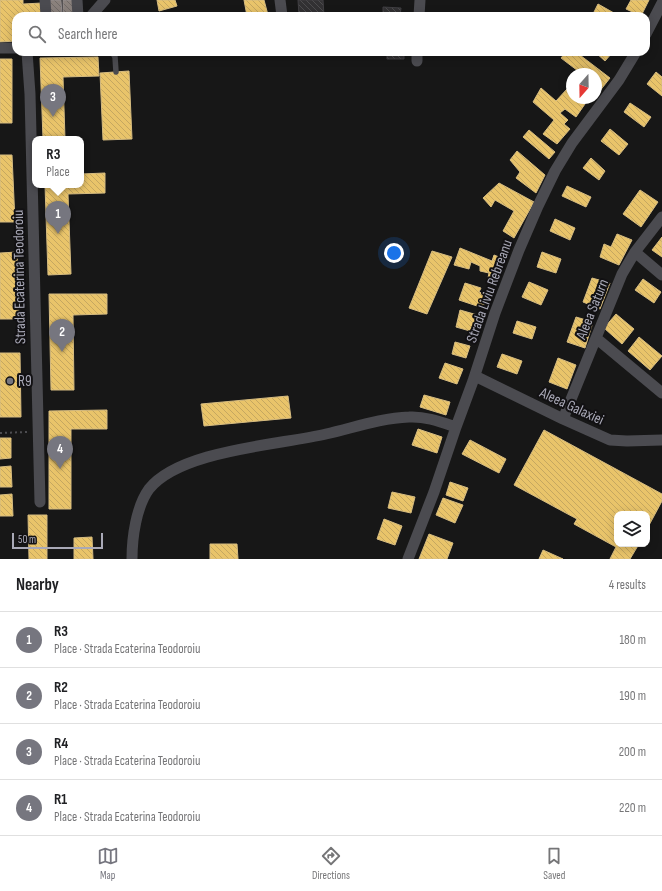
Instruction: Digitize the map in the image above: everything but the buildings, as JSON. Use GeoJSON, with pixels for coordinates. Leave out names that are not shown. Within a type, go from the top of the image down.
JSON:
{"type":"FeatureCollection","features":[{"type":"Feature","properties":{"kind":"street"},"geometry":{"type":"LineString","coordinates":[[45,0],[46,12]]}},
{"type":"Feature","properties":{"kind":"street"},"geometry":{"type":"LineString","coordinates":[[77,0],[78,12]]}},
{"type":"Feature","properties":{"kind":"street"},"geometry":{"type":"LineString","coordinates":[[94,12],[105,0]]}},
{"type":"Feature","properties":{"kind":"street"},"geometry":{"type":"LineString","coordinates":[[280,0],[282,12]]}},
{"type":"Feature","properties":{"kind":"street"},"geometry":{"type":"LineString","coordinates":[[419,12],[420,0]]}},
{"type":"Feature","properties":{"kind":"street"},"geometry":{"type":"LineString","coordinates":[[650,26],[662,3]]}},
{"type":"Feature","properties":{"kind":"street"},"geometry":{"type":"LineString","coordinates":[[0,48],[12,48]]}},
{"type":"Feature","properties":{"kind":"street","name":"Strada Ecaterina Teodoroiu"},"geometry":{"type":"LineString","coordinates":[[27,56],[30,94],[32,178]]}},
{"type":"Feature","properties":{"kind":"street","name":"Strada Liviu Rebreanu"},"geometry":{"type":"LineString","coordinates":[[408,559],[434,492],[475,376],[495,313],[519,250],[555,171],[572,143],[606,98],[633,56]]}},
{"type":"Feature","properties":{"kind":"street","name":"Strada Ecaterina Teodoroiu"},"geometry":{"type":"LineString","coordinates":[[32,188],[40,502]]}},
{"type":"Feature","properties":{"kind":"street","name":"Aleea Saturn"},"geometry":{"type":"LineString","coordinates":[[563,419],[622,274],[635,252],[662,217]]}},
{"type":"Feature","properties":{"kind":"street"},"geometry":{"type":"LineString","coordinates":[[635,252],[662,274]]}},
{"type":"Feature","properties":{"kind":"street"},"geometry":{"type":"LineString","coordinates":[[596,338],[662,393]]}},
{"type":"Feature","properties":{"kind":"street","name":"Aleea Galaxiei"},"geometry":{"type":"LineString","coordinates":[[475,376],[610,440],[662,440]]}},
{"type":"Feature","properties":{"kind":"street"},"geometry":{"type":"LineString","coordinates":[[132,559],[132,541],[140,506],[149,489],[165,476],[186,464],[218,454],[325,434],[367,423],[409,417],[425,418],[456,427]]}},
{"type":"Feature","properties":{"kind":"lane"},"geometry":{"type":"LineString","coordinates":[[114,56],[116,72]]}},
{"type":"Feature","properties":{"kind":"path"},"geometry":{"type":"LineString","coordinates":[[0,433],[38,432]]}},
{"type":"Feature","properties":{"kind":"place","name":"R4"},"geometry":{"type":"Point","coordinates":[53,117]}},
{"type":"Feature","properties":{"kind":"place","name":"R3"},"geometry":{"type":"Point","coordinates":[58,234]}},
{"type":"Feature","properties":{"kind":"place","name":"R2"},"geometry":{"type":"Point","coordinates":[62,352]}},
{"type":"Feature","properties":{"kind":"place","name":"R9"},"geometry":{"type":"Point","coordinates":[10,381]}},
{"type":"Feature","properties":{"kind":"place","name":"R1"},"geometry":{"type":"Point","coordinates":[60,469]}}]}
